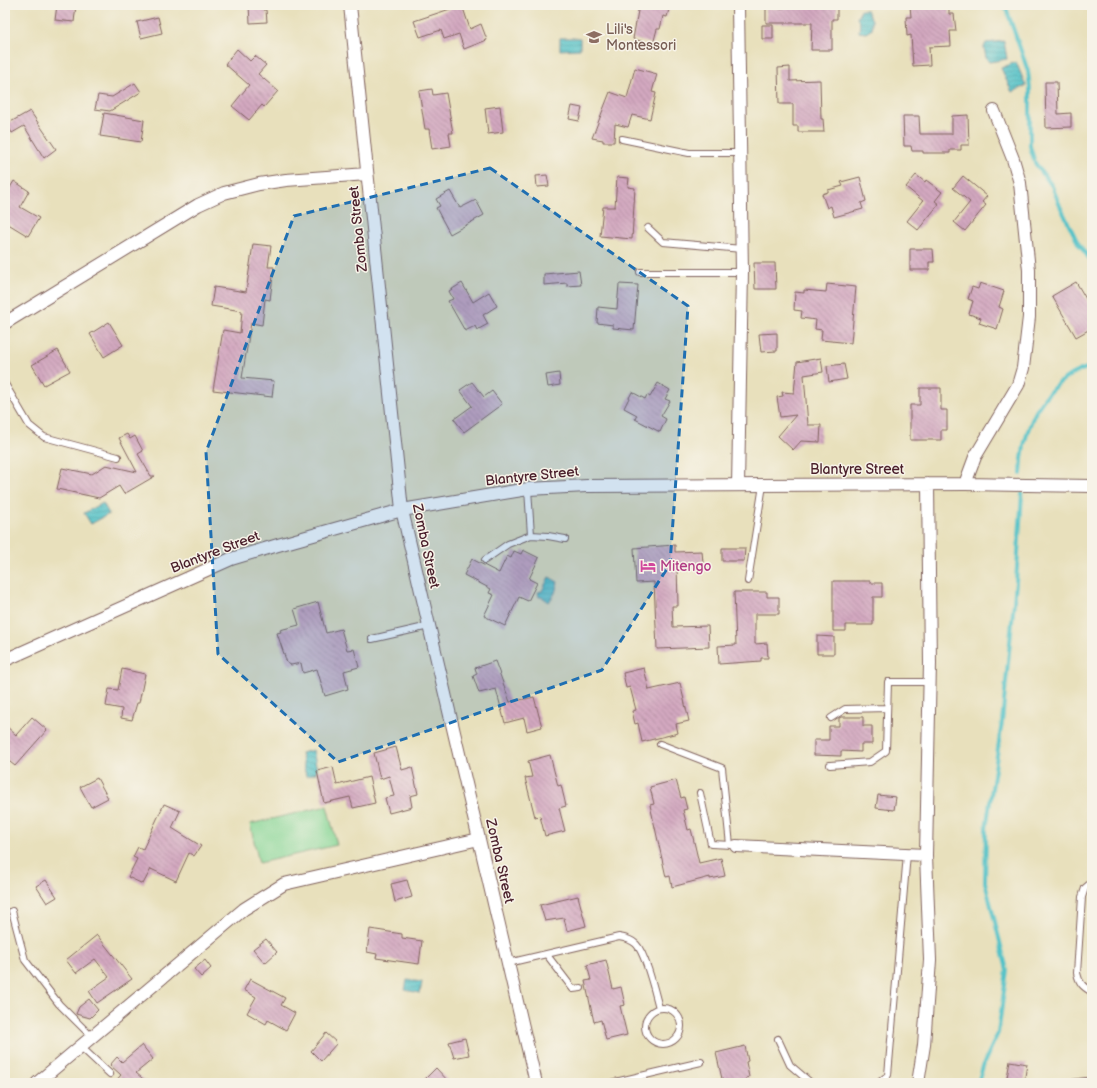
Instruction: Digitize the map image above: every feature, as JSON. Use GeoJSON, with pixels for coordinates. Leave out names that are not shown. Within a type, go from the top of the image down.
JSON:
{"type":"FeatureCollection","features":[{"type":"Feature","properties":{"kind":"street","name":"Zomba Street"},"geometry":{"type":"LineString","coordinates":[[350,5],[402,510],[536,1083]]}},
{"type":"Feature","properties":{"kind":"street"},"geometry":{"type":"LineString","coordinates":[[738,5],[742,249],[738,485]]}},
{"type":"Feature","properties":{"kind":"street"},"geometry":{"type":"LineString","coordinates":[[965,484],[975,457],[1018,385],[1023,368],[1029,317],[1029,270],[1020,183],[1013,159],[994,111]]}},
{"type":"Feature","properties":{"kind":"street"},"geometry":{"type":"LineString","coordinates":[[5,323],[198,205],[224,193],[286,180],[367,174]]}},
{"type":"Feature","properties":{"kind":"street"},"geometry":{"type":"LineString","coordinates":[[918,1083],[924,1045],[930,960],[926,855],[930,682],[928,484]]}},
{"type":"Feature","properties":{"kind":"street","name":"Blantyre Street"},"geometry":{"type":"LineString","coordinates":[[5,660],[231,559],[402,510],[528,489],[562,486],[738,485],[965,484],[1092,486]]}},
{"type":"Feature","properties":{"kind":"street"},"geometry":{"type":"LineString","coordinates":[[37,1083],[244,909],[284,884],[479,840]]}},
{"type":"Feature","properties":{"kind":"street"},"geometry":{"type":"LineString","coordinates":[[733,845],[926,855]]}},
{"type":"Feature","properties":{"kind":"lane"},"geometry":{"type":"LineString","coordinates":[[622,139],[689,153],[740,152]]}},
{"type":"Feature","properties":{"kind":"lane"},"geometry":{"type":"LineString","coordinates":[[648,228],[663,242],[742,249]]}},
{"type":"Feature","properties":{"kind":"lane"},"geometry":{"type":"LineString","coordinates":[[640,272],[742,272]]}},
{"type":"Feature","properties":{"kind":"lane"},"geometry":{"type":"LineString","coordinates":[[5,384],[29,425],[44,437],[118,457]]}},
{"type":"Feature","properties":{"kind":"lane"},"geometry":{"type":"LineString","coordinates":[[748,581],[763,485]]}},
{"type":"Feature","properties":{"kind":"lane"},"geometry":{"type":"LineString","coordinates":[[528,489],[531,535]]}},
{"type":"Feature","properties":{"kind":"lane"},"geometry":{"type":"LineString","coordinates":[[484,560],[508,544],[531,535],[565,539]]}},
{"type":"Feature","properties":{"kind":"lane"},"geometry":{"type":"LineString","coordinates":[[372,640],[429,626]]}},
{"type":"Feature","properties":{"kind":"lane"},"geometry":{"type":"LineString","coordinates":[[830,765],[870,762],[886,751],[888,682],[930,682]]}},
{"type":"Feature","properties":{"kind":"lane"},"geometry":{"type":"LineString","coordinates":[[830,718],[845,710],[887,708]]}},
{"type":"Feature","properties":{"kind":"lane"},"geometry":{"type":"LineString","coordinates":[[660,744],[722,768],[733,845],[711,844],[700,793]]}},
{"type":"Feature","properties":{"kind":"lane"},"geometry":{"type":"LineString","coordinates":[[879,1083],[888,1075],[907,854]]}},
{"type":"Feature","properties":{"kind":"lane"},"geometry":{"type":"LineString","coordinates":[[1092,882],[1085,888],[1082,897],[1077,973],[1079,981],[1084,988],[1092,992]]}},
{"type":"Feature","properties":{"kind":"lane"},"geometry":{"type":"LineString","coordinates":[[12,911],[25,960],[59,1004],[92,1037]]}},
{"type":"Feature","properties":{"kind":"lane"},"geometry":{"type":"LineString","coordinates":[[508,963],[619,937],[628,939],[636,944],[644,959],[659,1008]]}},
{"type":"Feature","properties":{"kind":"lane"},"geometry":{"type":"LineString","coordinates":[[547,955],[573,989],[581,988]]}},
{"type":"Feature","properties":{"kind":"lane"},"geometry":{"type":"LineString","coordinates":[[659,1008],[672,1010],[680,1019],[681,1032],[678,1037],[668,1044],[657,1044],[645,1031],[646,1019],[654,1010],[659,1008]]}},
{"type":"Feature","properties":{"kind":"lane"},"geometry":{"type":"LineString","coordinates":[[778,1039],[790,1065],[811,1083]]}},
{"type":"Feature","properties":{"kind":"lane"},"geometry":{"type":"LineString","coordinates":[[81,1046],[110,1074]]}},
{"type":"Feature","properties":{"kind":"lane"},"geometry":{"type":"LineString","coordinates":[[611,1083],[701,1062]]}},
{"type":"Feature","properties":{"kind":"lane"},"geometry":{"type":"LineString","coordinates":[[1072,1083],[1086,1081]]}},
{"type":"Feature","properties":{"kind":"highlighted area"},"geometry":{"type":"Polygon","coordinates":[[[490,168],[688,306],[670,564],[602,670],[338,762],[218,654],[206,452],[294,216],[490,168]]]}},
{"type":"Feature","properties":{"kind":"green space"},"geometry":{"type":"Polygon","coordinates":[[[327,806],[337,845],[259,863],[250,824],[327,806]]]}},
{"type":"Feature","properties":{"kind":"water"},"geometry":{"type":"Polygon","coordinates":[[[861,10],[867,10],[872,20],[872,29],[866,33],[859,32],[860,23],[857,18],[861,10]]]}},
{"type":"Feature","properties":{"kind":"water"},"geometry":{"type":"Polygon","coordinates":[[[560,38],[580,38],[580,49],[560,50],[560,38]]]}},
{"type":"Feature","properties":{"kind":"water"},"geometry":{"type":"Polygon","coordinates":[[[1004,41],[1007,59],[989,62],[986,58],[984,47],[986,43],[1004,41]]]}},
{"type":"Feature","properties":{"kind":"water"},"geometry":{"type":"Polygon","coordinates":[[[1016,62],[1026,86],[1012,92],[1001,68],[1016,62]]]}},
{"type":"Feature","properties":{"kind":"water"},"geometry":{"type":"Polygon","coordinates":[[[103,503],[109,514],[91,524],[84,513],[103,503]]]}},
{"type":"Feature","properties":{"kind":"water"},"geometry":{"type":"Polygon","coordinates":[[[549,577],[558,582],[555,593],[549,602],[542,597],[539,597],[538,592],[542,591],[549,577]]]}},
{"type":"Feature","properties":{"kind":"water"},"geometry":{"type":"Polygon","coordinates":[[[313,750],[317,770],[316,773],[306,776],[301,753],[313,750]]]}},
{"type":"Feature","properties":{"kind":"water"},"geometry":{"type":"Polygon","coordinates":[[[407,980],[422,982],[420,993],[405,990],[407,980]]]}},
{"type":"Feature","properties":{"kind":"building"},"geometry":{"type":"Polygon","coordinates":[[[57,5],[76,5],[74,22],[55,20],[57,5]]]}},
{"type":"Feature","properties":{"kind":"building"},"geometry":{"type":"Polygon","coordinates":[[[249,5],[263,5],[263,10],[266,10],[267,22],[250,23],[249,5]]]}},
{"type":"Feature","properties":{"kind":"building"},"geometry":{"type":"Polygon","coordinates":[[[448,5],[462,5],[470,29],[481,24],[487,40],[464,49],[459,34],[444,39],[441,30],[420,37],[414,21],[450,9],[448,5]]]}},
{"type":"Feature","properties":{"kind":"building"},"geometry":{"type":"Polygon","coordinates":[[[639,5],[670,5],[667,17],[663,16],[660,29],[657,29],[653,44],[633,39],[639,5]]]}},
{"type":"Feature","properties":{"kind":"building"},"geometry":{"type":"Polygon","coordinates":[[[784,5],[837,5],[837,19],[832,19],[832,50],[811,50],[812,23],[766,23],[766,8],[784,8],[784,5]]]}},
{"type":"Feature","properties":{"kind":"building"},"geometry":{"type":"Polygon","coordinates":[[[910,5],[949,5],[949,14],[954,14],[956,31],[950,31],[951,46],[929,47],[930,65],[913,66],[911,35],[907,36],[906,17],[911,17],[910,5]]]}},
{"type":"Feature","properties":{"kind":"building"},"geometry":{"type":"Polygon","coordinates":[[[158,17],[162,33],[141,38],[137,22],[158,17]]]}},
{"type":"Feature","properties":{"kind":"building"},"geometry":{"type":"Polygon","coordinates":[[[762,25],[773,25],[773,39],[762,39],[762,25]]]}},
{"type":"Feature","properties":{"kind":"building"},"geometry":{"type":"Polygon","coordinates":[[[237,49],[250,61],[255,56],[266,65],[258,74],[278,91],[264,107],[262,105],[249,120],[232,106],[249,85],[225,64],[237,49]]]}},
{"type":"Feature","properties":{"kind":"building"},"geometry":{"type":"Polygon","coordinates":[[[790,67],[790,81],[820,80],[821,119],[823,119],[824,132],[798,132],[798,126],[793,126],[793,104],[779,104],[778,68],[790,67]]]}},
{"type":"Feature","properties":{"kind":"building"},"geometry":{"type":"Polygon","coordinates":[[[635,68],[657,74],[652,92],[656,93],[650,119],[632,115],[628,127],[615,124],[614,142],[603,142],[603,140],[592,138],[610,92],[627,98],[635,68]]]}},
{"type":"Feature","properties":{"kind":"building"},"geometry":{"type":"Polygon","coordinates":[[[1045,82],[1057,82],[1058,114],[1071,113],[1071,127],[1046,128],[1045,82]]]}},
{"type":"Feature","properties":{"kind":"building"},"geometry":{"type":"Polygon","coordinates":[[[135,83],[141,92],[110,111],[95,109],[98,95],[112,97],[135,83]]]}},
{"type":"Feature","properties":{"kind":"building"},"geometry":{"type":"Polygon","coordinates":[[[432,89],[433,95],[446,93],[453,133],[449,133],[451,146],[432,149],[429,129],[425,129],[419,91],[432,89]]]}},
{"type":"Feature","properties":{"kind":"building"},"geometry":{"type":"Polygon","coordinates":[[[500,106],[503,132],[488,134],[485,108],[500,106]]]}},
{"type":"Feature","properties":{"kind":"building"},"geometry":{"type":"Polygon","coordinates":[[[572,106],[582,108],[579,121],[569,119],[572,106]]]}},
{"type":"Feature","properties":{"kind":"building"},"geometry":{"type":"Polygon","coordinates":[[[30,111],[56,149],[44,158],[24,126],[12,133],[7,124],[30,111]]]}},
{"type":"Feature","properties":{"kind":"building"},"geometry":{"type":"Polygon","coordinates":[[[104,113],[144,120],[141,142],[100,136],[104,113]]]}},
{"type":"Feature","properties":{"kind":"building"},"geometry":{"type":"Polygon","coordinates":[[[968,115],[969,145],[961,145],[961,150],[950,150],[950,153],[923,153],[923,151],[912,151],[911,146],[904,146],[903,116],[919,116],[920,134],[952,134],[952,116],[968,115]]]}},
{"type":"Feature","properties":{"kind":"building"},"geometry":{"type":"Polygon","coordinates":[[[547,175],[549,186],[537,187],[536,176],[547,175]]]}},
{"type":"Feature","properties":{"kind":"building"},"geometry":{"type":"Polygon","coordinates":[[[916,175],[925,182],[926,180],[942,192],[935,201],[939,204],[918,230],[907,221],[923,201],[906,187],[916,175]]]}},
{"type":"Feature","properties":{"kind":"building"},"geometry":{"type":"Polygon","coordinates":[[[963,176],[987,196],[982,202],[986,205],[965,231],[954,222],[970,202],[953,188],[963,176]]]}},
{"type":"Feature","properties":{"kind":"building"},"geometry":{"type":"Polygon","coordinates":[[[617,177],[629,178],[628,187],[635,188],[632,239],[600,236],[603,207],[615,207],[617,177]]]}},
{"type":"Feature","properties":{"kind":"building"},"geometry":{"type":"Polygon","coordinates":[[[860,177],[866,201],[861,203],[863,209],[834,217],[831,206],[827,208],[822,194],[828,192],[828,190],[843,186],[841,182],[860,177]]]}},
{"type":"Feature","properties":{"kind":"building"},"geometry":{"type":"Polygon","coordinates":[[[14,181],[29,191],[20,207],[39,218],[28,236],[5,222],[5,196],[14,181]]]}},
{"type":"Feature","properties":{"kind":"building"},"geometry":{"type":"Polygon","coordinates":[[[450,191],[460,208],[476,200],[484,215],[450,234],[436,208],[440,206],[436,199],[450,191]]]}},
{"type":"Feature","properties":{"kind":"building"},"geometry":{"type":"Polygon","coordinates":[[[253,244],[271,246],[268,267],[274,267],[270,300],[265,299],[262,325],[251,323],[242,378],[274,381],[272,397],[213,390],[223,330],[240,333],[242,311],[211,306],[214,287],[246,292],[253,244]]]}},
{"type":"Feature","properties":{"kind":"building"},"geometry":{"type":"Polygon","coordinates":[[[910,249],[933,249],[934,262],[929,262],[929,270],[910,270],[910,249]]]}},
{"type":"Feature","properties":{"kind":"building"},"geometry":{"type":"Polygon","coordinates":[[[754,263],[775,263],[776,289],[755,289],[754,263]]]}},
{"type":"Feature","properties":{"kind":"building"},"geometry":{"type":"Polygon","coordinates":[[[579,271],[581,285],[567,286],[567,283],[544,285],[544,274],[579,271]]]}},
{"type":"Feature","properties":{"kind":"building"},"geometry":{"type":"Polygon","coordinates":[[[1076,282],[1092,309],[1092,328],[1076,337],[1052,296],[1076,282]]]}},
{"type":"Feature","properties":{"kind":"building"},"geometry":{"type":"Polygon","coordinates":[[[462,283],[473,302],[489,292],[497,306],[483,315],[488,324],[477,330],[475,326],[465,331],[448,301],[453,299],[449,291],[462,283]]]}},
{"type":"Feature","properties":{"kind":"building"},"geometry":{"type":"Polygon","coordinates":[[[980,283],[1004,291],[999,307],[1003,309],[997,329],[979,323],[981,318],[969,314],[973,301],[968,299],[972,287],[978,289],[980,283]]]}},
{"type":"Feature","properties":{"kind":"building"},"geometry":{"type":"Polygon","coordinates":[[[619,284],[638,285],[634,330],[613,328],[613,325],[597,323],[598,307],[617,309],[619,284]]]}},
{"type":"Feature","properties":{"kind":"building"},"geometry":{"type":"Polygon","coordinates":[[[827,284],[856,287],[851,343],[821,340],[822,330],[815,329],[816,320],[801,318],[802,311],[794,310],[795,292],[804,293],[804,290],[826,292],[827,284]]]}},
{"type":"Feature","properties":{"kind":"building"},"geometry":{"type":"Polygon","coordinates":[[[109,322],[123,345],[104,357],[90,334],[109,322]]]}},
{"type":"Feature","properties":{"kind":"building"},"geometry":{"type":"Polygon","coordinates":[[[777,333],[777,351],[761,352],[759,334],[777,333]]]}},
{"type":"Feature","properties":{"kind":"building"},"geometry":{"type":"Polygon","coordinates":[[[58,350],[70,371],[44,385],[32,365],[58,350]]]}},
{"type":"Feature","properties":{"kind":"building"},"geometry":{"type":"Polygon","coordinates":[[[821,358],[823,372],[804,375],[808,425],[821,425],[820,442],[801,441],[793,450],[778,436],[796,415],[780,417],[777,397],[783,396],[782,392],[794,393],[797,362],[821,358]]]}},
{"type":"Feature","properties":{"kind":"building"},"geometry":{"type":"Polygon","coordinates":[[[844,364],[847,379],[829,382],[827,366],[844,364]]]}},
{"type":"Feature","properties":{"kind":"building"},"geometry":{"type":"Polygon","coordinates":[[[559,373],[560,385],[548,387],[546,375],[559,373]]]}},
{"type":"Feature","properties":{"kind":"building"},"geometry":{"type":"Polygon","coordinates":[[[472,382],[484,397],[492,391],[502,404],[464,432],[454,419],[472,406],[460,390],[472,382]]]}},
{"type":"Feature","properties":{"kind":"building"},"geometry":{"type":"Polygon","coordinates":[[[658,383],[670,390],[665,399],[670,401],[661,416],[666,419],[660,432],[635,419],[637,415],[624,408],[632,392],[645,399],[647,395],[650,397],[658,383]]]}},
{"type":"Feature","properties":{"kind":"building"},"geometry":{"type":"Polygon","coordinates":[[[920,388],[941,388],[941,410],[947,410],[947,430],[941,430],[941,440],[910,440],[910,405],[920,405],[920,388]]]}},
{"type":"Feature","properties":{"kind":"building"},"geometry":{"type":"Polygon","coordinates":[[[127,434],[130,439],[135,436],[143,451],[138,454],[151,476],[155,476],[124,494],[119,486],[99,498],[57,489],[62,468],[92,474],[106,465],[137,472],[119,438],[127,434]]]}},
{"type":"Feature","properties":{"kind":"building"},"geometry":{"type":"Polygon","coordinates":[[[675,545],[675,552],[702,551],[703,563],[677,564],[678,606],[672,606],[673,627],[708,626],[709,647],[657,649],[654,582],[636,583],[634,548],[675,545]]]}},
{"type":"Feature","properties":{"kind":"building"},"geometry":{"type":"Polygon","coordinates":[[[722,548],[745,548],[744,561],[722,561],[722,548]]]}},
{"type":"Feature","properties":{"kind":"building"},"geometry":{"type":"Polygon","coordinates":[[[523,550],[539,558],[529,579],[537,583],[528,601],[519,597],[505,626],[484,616],[494,595],[489,593],[491,589],[464,575],[472,559],[499,573],[507,556],[511,558],[514,551],[521,554],[523,550]]]}},
{"type":"Feature","properties":{"kind":"building"},"geometry":{"type":"Polygon","coordinates":[[[833,581],[870,581],[870,583],[882,583],[882,597],[873,597],[873,625],[846,625],[846,631],[833,631],[833,581]]]}},
{"type":"Feature","properties":{"kind":"building"},"geometry":{"type":"Polygon","coordinates":[[[734,592],[767,592],[767,597],[779,597],[779,614],[755,614],[755,644],[767,643],[768,658],[761,658],[761,661],[719,664],[718,646],[736,645],[734,592]]]}},
{"type":"Feature","properties":{"kind":"building"},"geometry":{"type":"Polygon","coordinates":[[[318,602],[326,633],[341,629],[347,650],[354,649],[359,667],[344,671],[348,689],[325,696],[317,669],[303,673],[301,663],[291,665],[287,663],[277,633],[281,632],[280,630],[299,625],[294,609],[318,602]]]}},
{"type":"Feature","properties":{"kind":"building"},"geometry":{"type":"Polygon","coordinates":[[[817,636],[834,637],[834,654],[817,654],[817,636]]]}},
{"type":"Feature","properties":{"kind":"building"},"geometry":{"type":"Polygon","coordinates":[[[495,661],[510,702],[534,697],[542,727],[527,731],[524,718],[505,723],[496,689],[479,693],[473,676],[477,674],[475,668],[495,661]]]}},
{"type":"Feature","properties":{"kind":"building"},"geometry":{"type":"Polygon","coordinates":[[[644,668],[649,690],[680,683],[689,721],[676,724],[678,733],[642,742],[638,723],[635,724],[632,711],[636,710],[630,687],[626,688],[623,673],[644,668]]]}},
{"type":"Feature","properties":{"kind":"building"},"geometry":{"type":"Polygon","coordinates":[[[122,669],[145,674],[139,703],[137,703],[132,720],[121,718],[122,709],[106,706],[109,689],[118,690],[122,669]]]}},
{"type":"Feature","properties":{"kind":"building"},"geometry":{"type":"Polygon","coordinates":[[[32,717],[47,730],[15,766],[5,758],[5,725],[16,735],[32,717]]]}},
{"type":"Feature","properties":{"kind":"building"},"geometry":{"type":"Polygon","coordinates":[[[863,717],[863,726],[872,726],[872,744],[861,744],[861,752],[841,751],[841,756],[814,755],[814,740],[829,740],[829,726],[839,726],[839,718],[863,717]]]}},
{"type":"Feature","properties":{"kind":"building"},"geometry":{"type":"Polygon","coordinates":[[[396,747],[402,770],[412,767],[418,794],[410,796],[412,807],[389,813],[385,798],[394,796],[389,776],[380,779],[374,753],[396,747]]]}},
{"type":"Feature","properties":{"kind":"building"},"geometry":{"type":"Polygon","coordinates":[[[550,755],[558,786],[561,785],[566,806],[559,808],[565,831],[545,836],[540,816],[535,817],[525,778],[532,777],[528,761],[550,755]]]}},
{"type":"Feature","properties":{"kind":"building"},"geometry":{"type":"Polygon","coordinates":[[[333,767],[337,785],[369,777],[375,803],[353,808],[350,797],[324,803],[317,771],[333,767]]]}},
{"type":"Feature","properties":{"kind":"building"},"geometry":{"type":"Polygon","coordinates":[[[97,778],[108,798],[91,807],[80,787],[97,778]]]}},
{"type":"Feature","properties":{"kind":"building"},"geometry":{"type":"Polygon","coordinates":[[[676,780],[681,798],[684,797],[687,809],[683,810],[688,830],[691,829],[699,863],[721,858],[725,876],[710,879],[710,877],[672,887],[670,876],[666,877],[650,805],[654,804],[650,787],[676,780]]]}},
{"type":"Feature","properties":{"kind":"building"},"geometry":{"type":"Polygon","coordinates":[[[878,795],[896,797],[894,810],[876,808],[878,795]]]}},
{"type":"Feature","properties":{"kind":"building"},"geometry":{"type":"Polygon","coordinates":[[[164,804],[180,811],[172,828],[201,846],[194,856],[189,853],[176,881],[151,869],[143,884],[128,877],[137,859],[133,857],[138,847],[143,849],[164,804]]]}},
{"type":"Feature","properties":{"kind":"building"},"geometry":{"type":"Polygon","coordinates":[[[46,880],[57,897],[47,903],[36,886],[46,880]]]}},
{"type":"Feature","properties":{"kind":"building"},"geometry":{"type":"Polygon","coordinates":[[[407,880],[412,897],[395,902],[391,884],[407,880]]]}},
{"type":"Feature","properties":{"kind":"building"},"geometry":{"type":"Polygon","coordinates":[[[578,896],[586,926],[567,931],[564,918],[545,921],[540,905],[578,896]]]}},
{"type":"Feature","properties":{"kind":"building"},"geometry":{"type":"Polygon","coordinates":[[[370,929],[402,934],[402,938],[422,941],[419,964],[376,958],[377,954],[367,952],[370,929]]]}},
{"type":"Feature","properties":{"kind":"building"},"geometry":{"type":"Polygon","coordinates":[[[97,935],[132,979],[97,1003],[89,991],[109,977],[95,959],[76,973],[66,960],[97,935]]]}},
{"type":"Feature","properties":{"kind":"building"},"geometry":{"type":"Polygon","coordinates":[[[266,939],[277,952],[265,963],[253,949],[266,939]]]}},
{"type":"Feature","properties":{"kind":"building"},"geometry":{"type":"Polygon","coordinates":[[[205,960],[211,968],[201,977],[194,969],[205,960]]]}},
{"type":"Feature","properties":{"kind":"building"},"geometry":{"type":"Polygon","coordinates":[[[606,960],[613,989],[621,987],[625,1005],[620,1006],[627,1035],[606,1040],[601,1020],[594,1022],[585,981],[591,980],[587,965],[606,960]]]}},
{"type":"Feature","properties":{"kind":"building"},"geometry":{"type":"Polygon","coordinates":[[[250,979],[285,998],[281,1005],[295,1013],[286,1030],[268,1020],[266,1024],[247,1013],[256,997],[244,990],[250,979]]]}},
{"type":"Feature","properties":{"kind":"building"},"geometry":{"type":"Polygon","coordinates":[[[89,999],[98,1010],[90,1018],[76,1014],[79,1007],[89,999]]]}},
{"type":"Feature","properties":{"kind":"building"},"geometry":{"type":"Polygon","coordinates":[[[326,1033],[337,1043],[321,1061],[311,1051],[326,1033]]]}},
{"type":"Feature","properties":{"kind":"building"},"geometry":{"type":"Polygon","coordinates":[[[465,1038],[469,1055],[454,1058],[449,1042],[465,1038]]]}},
{"type":"Feature","properties":{"kind":"building"},"geometry":{"type":"Polygon","coordinates":[[[142,1045],[153,1059],[136,1073],[148,1083],[114,1083],[121,1075],[110,1065],[117,1057],[122,1062],[142,1045]]]}},
{"type":"Feature","properties":{"kind":"building"},"geometry":{"type":"Polygon","coordinates":[[[745,1046],[749,1077],[746,1078],[747,1083],[723,1083],[716,1053],[745,1046]]]}},
{"type":"Feature","properties":{"kind":"building"},"geometry":{"type":"Polygon","coordinates":[[[1010,1061],[1027,1064],[1024,1083],[1006,1083],[1010,1061]]]}},
{"type":"Feature","properties":{"kind":"building"},"geometry":{"type":"Polygon","coordinates":[[[436,1068],[450,1083],[421,1083],[436,1068]]]}},
{"type":"Feature","properties":{"kind":"waterway"},"geometry":{"type":"LineString","coordinates":[[1005,5],[1028,71],[1030,88],[1030,146],[1035,163],[1052,186],[1078,243],[1092,262]]}},
{"type":"Feature","properties":{"kind":"waterway"},"geometry":{"type":"LineString","coordinates":[[1021,474],[1024,445],[1028,431],[1039,406],[1057,385],[1072,374],[1092,366]]}},
{"type":"Feature","properties":{"kind":"waterway"},"geometry":{"type":"LineString","coordinates":[[978,1083],[984,1063],[998,1033],[1007,970],[985,882],[986,829],[1002,722],[1016,582],[1022,494]]}},
{"type":"Feature","properties":{"kind":"place","name":"Lili's Montessori"},"geometry":{"type":"Point","coordinates":[594,37]}},
{"type":"Feature","properties":{"kind":"place","name":"Mitengo"},"geometry":{"type":"Point","coordinates":[648,566]}}]}
